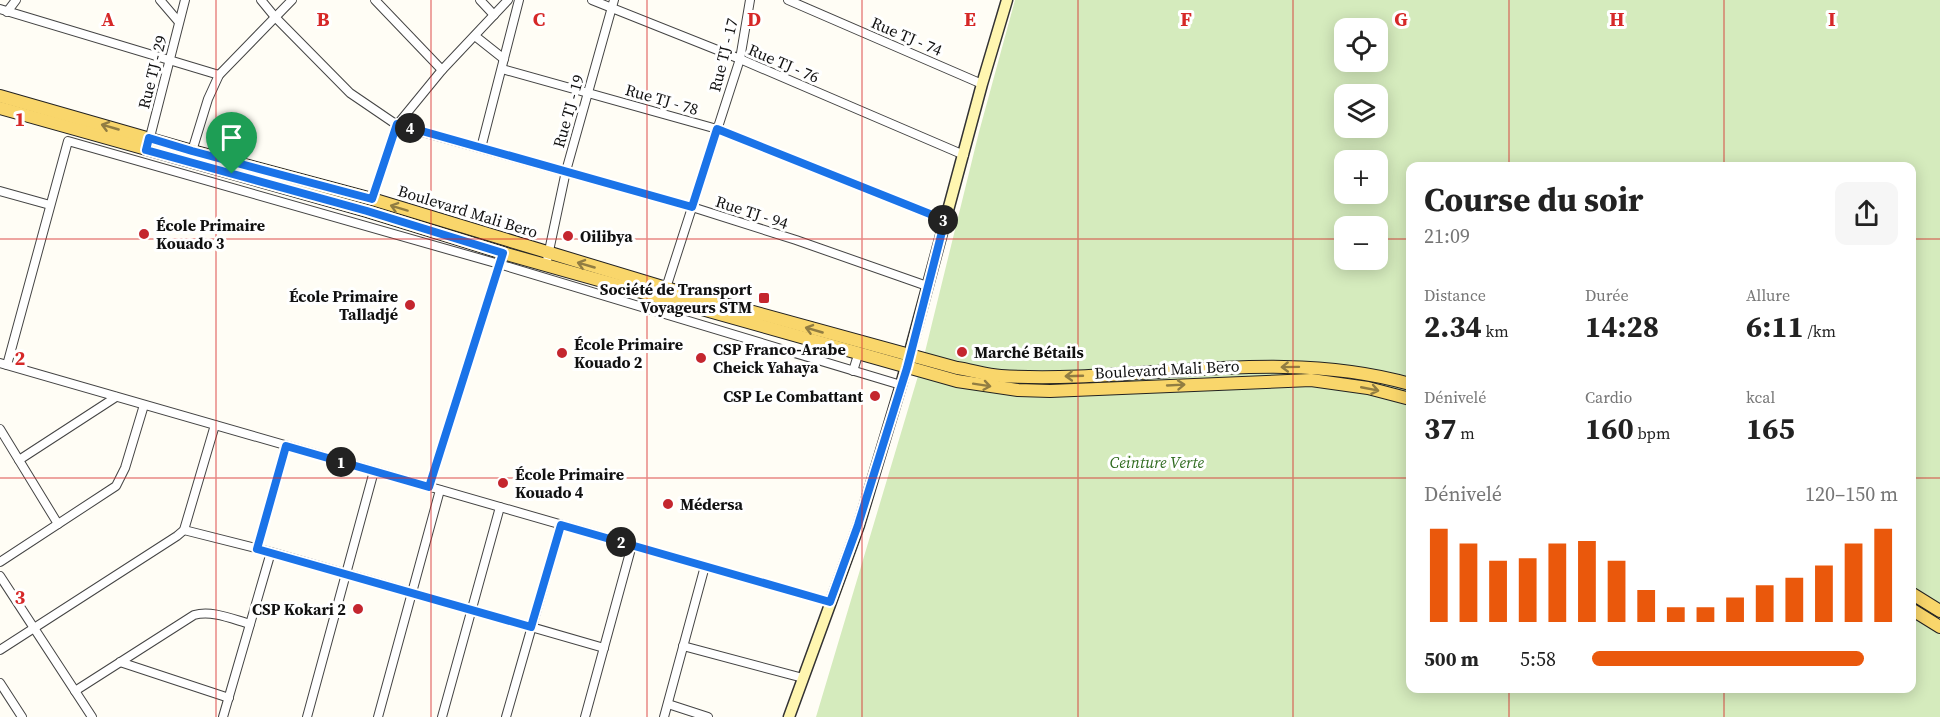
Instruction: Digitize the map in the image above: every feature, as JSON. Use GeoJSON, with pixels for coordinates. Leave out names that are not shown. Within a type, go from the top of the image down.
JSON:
{"type":"FeatureCollection","features":[{"type":"Feature","properties":{"kind":"main road","name":"Boulevard Mali Bero"},"geometry":{"type":"LineString","coordinates":[[0,96],[148,144],[164,155],[367,211],[501,258],[547,259],[666,288],[887,357]]}},
{"type":"Feature","properties":{"kind":"main road","name":"Boulevard Mali Bero"},"geometry":{"type":"LineString","coordinates":[[0,108],[148,144],[192,151],[372,199],[547,259],[858,355],[887,357]]}},
{"type":"Feature","properties":{"kind":"main road"},"geometry":{"type":"LineString","coordinates":[[887,357],[926,367]]}},
{"type":"Feature","properties":{"kind":"main road","name":"Boulevard Mali Bero"},"geometry":{"type":"LineString","coordinates":[[926,367],[999,376],[1092,376],[1300,367],[1369,373],[1406,383]]}},
{"type":"Feature","properties":{"kind":"main road","name":"Boulevard Mali Bero"},"geometry":{"type":"LineString","coordinates":[[926,367],[957,381],[1018,390],[1311,380],[1368,388],[1406,398]]}},
{"type":"Feature","properties":{"kind":"main road"},"geometry":{"type":"LineString","coordinates":[[1916,596],[1940,611]]}},
{"type":"Feature","properties":{"kind":"main road"},"geometry":{"type":"LineString","coordinates":[[1916,612],[1940,627]]}},
{"type":"Feature","properties":{"kind":"street"},"geometry":{"type":"LineString","coordinates":[[4,11],[16,0]]}},
{"type":"Feature","properties":{"kind":"street"},"geometry":{"type":"LineString","coordinates":[[160,0],[178,21]]}},
{"type":"Feature","properties":{"kind":"street","name":"Rue TJ - 29"},"geometry":{"type":"LineString","coordinates":[[148,144],[185,0]]}},
{"type":"Feature","properties":{"kind":"street","name":"Rue TJ - 94"},"geometry":{"type":"LineString","coordinates":[[261,0],[350,93],[397,124],[692,207],[796,240],[927,286]]}},
{"type":"Feature","properties":{"kind":"street"},"geometry":{"type":"LineString","coordinates":[[192,151],[208,99],[219,75],[292,0]]}},
{"type":"Feature","properties":{"kind":"street"},"geometry":{"type":"LineString","coordinates":[[375,0],[442,70]]}},
{"type":"Feature","properties":{"kind":"street"},"geometry":{"type":"LineString","coordinates":[[480,0],[494,15]]}},
{"type":"Feature","properties":{"kind":"street"},"geometry":{"type":"LineString","coordinates":[[372,199],[397,124],[442,70],[508,0]]}},
{"type":"Feature","properties":{"kind":"street"},"geometry":{"type":"LineString","coordinates":[[481,148],[519,0]]}},
{"type":"Feature","properties":{"kind":"street","name":"Rue TJ - 76"},"geometry":{"type":"LineString","coordinates":[[592,0],[613,4],[964,155]]}},
{"type":"Feature","properties":{"kind":"street","name":"Rue TJ - 17"},"geometry":{"type":"LineString","coordinates":[[666,288],[740,59],[750,0]]}},
{"type":"Feature","properties":{"kind":"street","name":"Rue TJ - 74"},"geometry":{"type":"LineString","coordinates":[[788,0],[982,84]]}},
{"type":"Feature","properties":{"kind":"street"},"geometry":{"type":"LineString","coordinates":[[789,717],[858,525],[908,362],[982,84],[1007,0]]}},
{"type":"Feature","properties":{"kind":"street","name":"Rue TJ - 19"},"geometry":{"type":"LineString","coordinates":[[547,259],[566,171],[613,4]]}},
{"type":"Feature","properties":{"kind":"street"},"geometry":{"type":"LineString","coordinates":[[4,11],[219,75]]}},
{"type":"Feature","properties":{"kind":"street"},"geometry":{"type":"LineString","coordinates":[[475,36],[504,59]]}},
{"type":"Feature","properties":{"kind":"street","name":"Rue TJ - 78"},"geometry":{"type":"LineString","coordinates":[[502,69],[717,129],[945,220]]}},
{"type":"Feature","properties":{"kind":"street"},"geometry":{"type":"LineString","coordinates":[[830,602],[4,364],[68,141],[160,168],[501,258],[901,385]]}},
{"type":"Feature","properties":{"kind":"street"},"geometry":{"type":"LineString","coordinates":[[160,168],[164,155]]}},
{"type":"Feature","properties":{"kind":"street"},"geometry":{"type":"LineString","coordinates":[[0,191],[50,205]]}},
{"type":"Feature","properties":{"kind":"street"},"geometry":{"type":"LineString","coordinates":[[429,487],[501,258]]}},
{"type":"Feature","properties":{"kind":"street"},"geometry":{"type":"LineString","coordinates":[[853,371],[858,355]]}},
{"type":"Feature","properties":{"kind":"street"},"geometry":{"type":"LineString","coordinates":[[19,460],[116,397]]}},
{"type":"Feature","properties":{"kind":"street"},"geometry":{"type":"LineString","coordinates":[[0,562],[116,486],[125,468],[144,405]]}},
{"type":"Feature","properties":{"kind":"street"},"geometry":{"type":"LineString","coordinates":[[0,650],[184,530],[215,425]]}},
{"type":"Feature","properties":{"kind":"street"},"geometry":{"type":"LineString","coordinates":[[0,429],[58,524]]}},
{"type":"Feature","properties":{"kind":"street"},"geometry":{"type":"LineString","coordinates":[[257,549],[286,446]]}},
{"type":"Feature","properties":{"kind":"street"},"geometry":{"type":"LineString","coordinates":[[307,717],[374,471]]}},
{"type":"Feature","properties":{"kind":"street"},"geometry":{"type":"LineString","coordinates":[[378,717],[440,490]]}},
{"type":"Feature","properties":{"kind":"street"},"geometry":{"type":"LineString","coordinates":[[442,717],[500,507]]}},
{"type":"Feature","properties":{"kind":"street"},"geometry":{"type":"LineString","coordinates":[[506,717],[561,525]]}},
{"type":"Feature","properties":{"kind":"street"},"geometry":{"type":"LineString","coordinates":[[184,530],[271,552],[604,648]]}},
{"type":"Feature","properties":{"kind":"street"},"geometry":{"type":"LineString","coordinates":[[585,717],[632,545]]}},
{"type":"Feature","properties":{"kind":"street"},"geometry":{"type":"LineString","coordinates":[[223,717],[271,552]]}},
{"type":"Feature","properties":{"kind":"street"},"geometry":{"type":"LineString","coordinates":[[664,717],[705,566]]}},
{"type":"Feature","properties":{"kind":"street"},"geometry":{"type":"LineString","coordinates":[[0,576],[92,717]]}},
{"type":"Feature","properties":{"kind":"street"},"geometry":{"type":"LineString","coordinates":[[75,691],[194,615],[202,612],[210,613],[250,624]]}},
{"type":"Feature","properties":{"kind":"street"},"geometry":{"type":"LineString","coordinates":[[683,646],[803,678]]}},
{"type":"Feature","properties":{"kind":"street"},"geometry":{"type":"LineString","coordinates":[[120,662],[229,698]]}},
{"type":"Feature","properties":{"kind":"street"},"geometry":{"type":"LineString","coordinates":[[0,683],[22,717]]}},
{"type":"Feature","properties":{"kind":"street"},"geometry":{"type":"LineString","coordinates":[[668,704],[708,717]]}},
{"type":"Feature","properties":{"kind":"green space","name":"Ceinture Verte"},"geometry":{"type":"Polygon","coordinates":[[[1015,0],[1940,0],[1940,717],[816,717],[924,356],[979,132],[1015,0]]]}},
{"type":"Feature","properties":{"kind":"place","name":"École Primaire Kouado 3"},"geometry":{"type":"Point","coordinates":[144,234]}},
{"type":"Feature","properties":{"kind":"place","name":"Oilibya"},"geometry":{"type":"Point","coordinates":[568,236]}},
{"type":"Feature","properties":{"kind":"place","name":"Société de Transport Voyageurs STM"},"geometry":{"type":"Point","coordinates":[764,298]}},
{"type":"Feature","properties":{"kind":"place","name":"École Primaire Talladjé"},"geometry":{"type":"Point","coordinates":[410,305]}},
{"type":"Feature","properties":{"kind":"place","name":"Marché Bétails"},"geometry":{"type":"Point","coordinates":[962,352]}},
{"type":"Feature","properties":{"kind":"place","name":"École Primaire Kouado 2"},"geometry":{"type":"Point","coordinates":[562,353]}},
{"type":"Feature","properties":{"kind":"place","name":"CSP Franco-Arabe Cheick Yahaya"},"geometry":{"type":"Point","coordinates":[701,358]}},
{"type":"Feature","properties":{"kind":"place","name":"CSP Le Combattant"},"geometry":{"type":"Point","coordinates":[875,396]}},
{"type":"Feature","properties":{"kind":"place","name":"École Primaire Kouado 4"},"geometry":{"type":"Point","coordinates":[503,483]}},
{"type":"Feature","properties":{"kind":"place","name":"Médersa"},"geometry":{"type":"Point","coordinates":[668,504]}},
{"type":"Feature","properties":{"kind":"place","name":"CSP Kokari 2"},"geometry":{"type":"Point","coordinates":[358,609]}},
{"type":"Feature","properties":{"kind":"route"},"geometry":{"type":"LineString","coordinates":[[397,124],[692,207],[717,129],[945,220],[907,368],[858,525],[830,602],[561,525],[531,627],[257,549],[286,446],[429,487],[503,253],[367,211],[232,174],[146,150],[149,138],[372,199],[397,124]]}}]}
